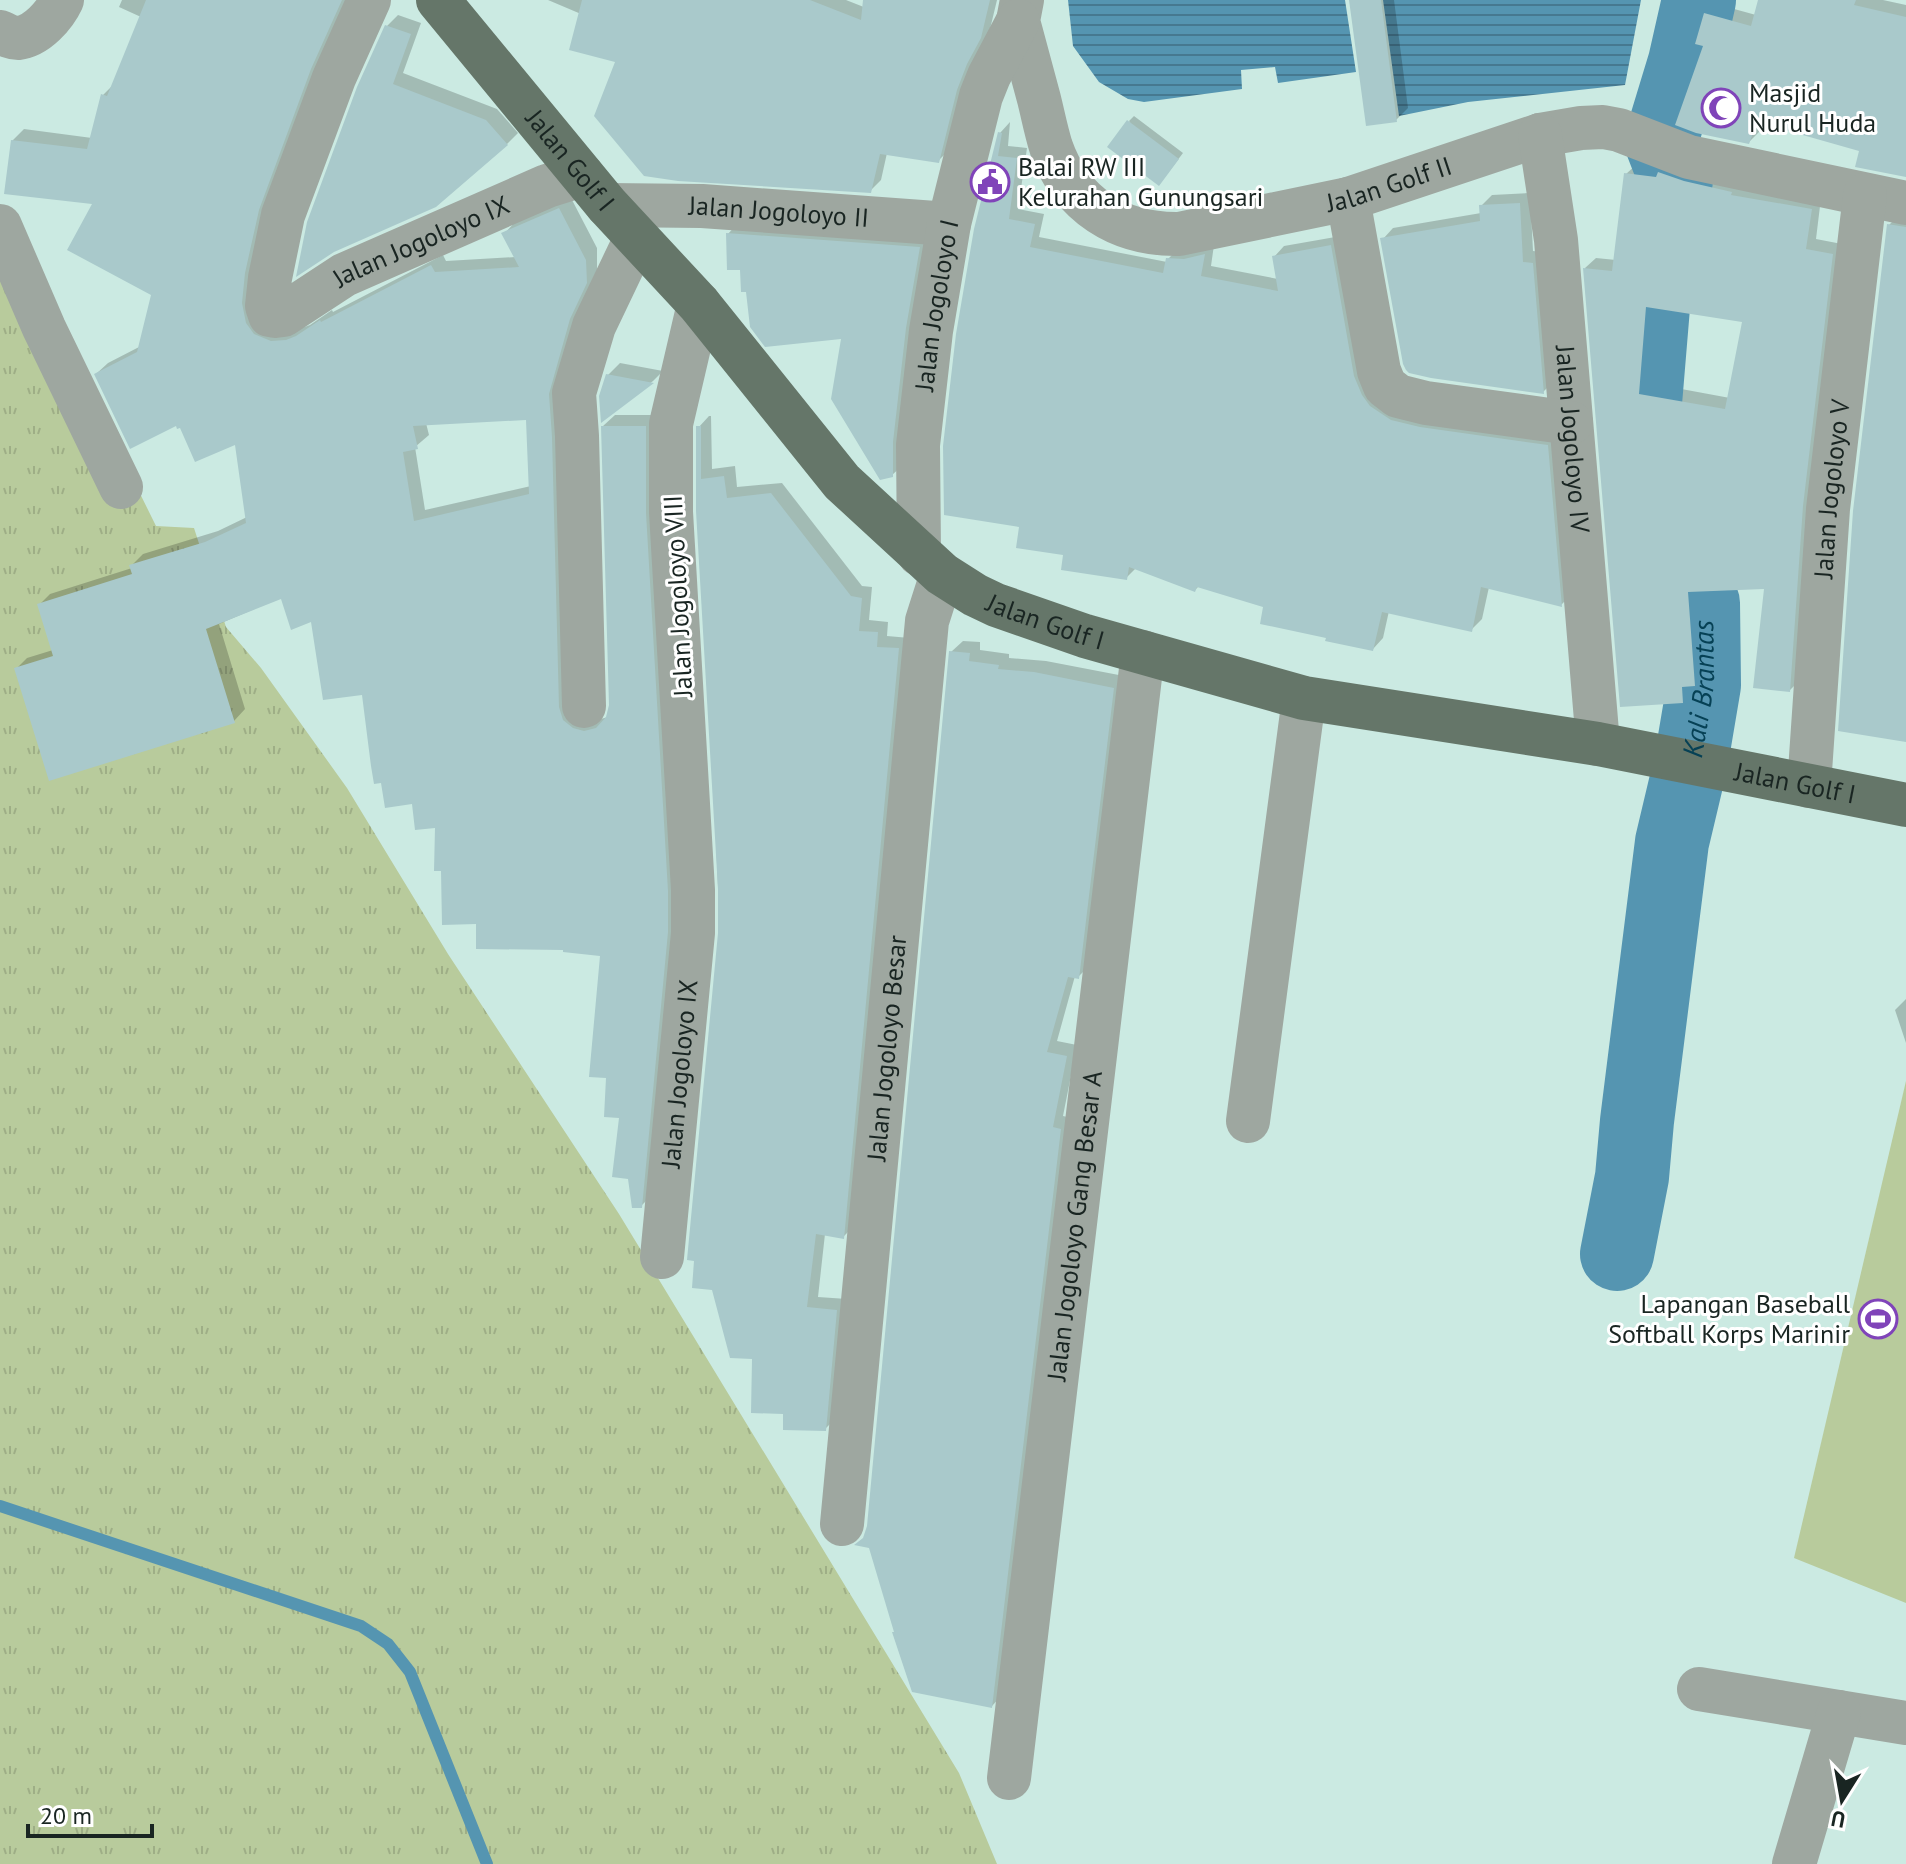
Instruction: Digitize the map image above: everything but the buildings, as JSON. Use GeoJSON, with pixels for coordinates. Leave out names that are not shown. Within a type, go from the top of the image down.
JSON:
{"type":"FeatureCollection","features":[{"type":"Feature","properties":{"kind":"main road","name":"Jalan Golf I"},"geometry":{"type":"LineString","coordinates":[[438,0],[636,238],[699,304],[842,482],[931,564],[975,595],[1085,636],[1142,663],[1304,698],[1598,744],[1906,803]]}},
{"type":"Feature","properties":{"kind":"street"},"geometry":{"type":"LineString","coordinates":[[0,32],[16,38],[30,34],[49,19],[62,0]]}},
{"type":"Feature","properties":{"kind":"street","name":"Jalan Jogoloyo IX"},"geometry":{"type":"LineString","coordinates":[[369,0],[334,78],[283,215],[270,278],[268,311],[273,316],[283,315],[344,275],[547,186],[595,190]]}},
{"type":"Feature","properties":{"kind":"street","name":"Jalan Golf II"},"geometry":{"type":"LineString","coordinates":[[1020,11],[1051,148],[1065,177],[1104,217],[1156,234],[1179,234],[1348,199],[1540,135],[1581,128],[1619,130],[1689,157],[1886,199]]}},
{"type":"Feature","properties":{"kind":"street","name":"Jalan Jogoloyo I"},"geometry":{"type":"LineString","coordinates":[[931,564],[918,445],[931,331],[949,224],[981,96],[1020,11]]}},
{"type":"Feature","properties":{"kind":"street","name":"Jalan Jogoloyo IV"},"geometry":{"type":"LineString","coordinates":[[1540,135],[1556,240],[1598,744]]}},
{"type":"Feature","properties":{"kind":"street","name":"Jalan Jogoloyo II"},"geometry":{"type":"LineString","coordinates":[[595,190],[702,206],[949,224]]}},
{"type":"Feature","properties":{"kind":"street"},"geometry":{"type":"LineString","coordinates":[[1348,199],[1379,371],[1390,391],[1426,403],[1571,423]]}},
{"type":"Feature","properties":{"kind":"street","name":"Jalan Jogoloyo V"},"geometry":{"type":"LineString","coordinates":[[1809,786],[1828,509],[1886,199]]}},
{"type":"Feature","properties":{"kind":"street"},"geometry":{"type":"LineString","coordinates":[[0,226],[44,328],[121,487]]}},
{"type":"Feature","properties":{"kind":"street"},"geometry":{"type":"LineString","coordinates":[[584,706],[574,393],[594,326],[636,238]]}},
{"type":"Feature","properties":{"kind":"street","name":"Jalan Jogoloyo VIII"},"geometry":{"type":"LineString","coordinates":[[693,890],[671,512],[671,424],[699,304]]}},
{"type":"Feature","properties":{"kind":"street","name":"Jalan Jogoloyo Besar"},"geometry":{"type":"LineString","coordinates":[[842,1524],[931,564]]}},
{"type":"Feature","properties":{"kind":"street","name":"Jalan Jogoloyo Gang Besar A"},"geometry":{"type":"LineString","coordinates":[[1009,1778],[1142,663]]}},
{"type":"Feature","properties":{"kind":"street"},"geometry":{"type":"LineString","coordinates":[[1248,1121],[1304,698]]}},
{"type":"Feature","properties":{"kind":"street","name":"Jalan Jogoloyo IX"},"geometry":{"type":"LineString","coordinates":[[662,1257],[693,933],[693,890]]}},
{"type":"Feature","properties":{"kind":"street"},"geometry":{"type":"LineString","coordinates":[[1699,1689],[1906,1723]]}},
{"type":"Feature","properties":{"kind":"street"},"geometry":{"type":"LineString","coordinates":[[1794,1864],[1839,1712]]}},
{"type":"Feature","properties":{"kind":"green space"},"geometry":{"type":"Polygon","coordinates":[[[0,210],[156,526],[194,528],[226,627],[261,668],[347,788],[448,954],[619,1214],[959,1773],[997,1864],[0,1864],[0,210]]]}},
{"type":"Feature","properties":{"kind":"green space","name":"Lapangan Baseball Softball Korps Marinir"},"geometry":{"type":"Polygon","coordinates":[[[1906,1081],[1906,1603],[1794,1558],[1906,1081]]]}},
{"type":"Feature","properties":{"kind":"water"},"geometry":{"type":"Polygon","coordinates":[[[1068,0],[1345,0],[1356,72],[1278,83],[1275,67],[1241,70],[1242,89],[1144,102],[1128,99],[1099,82],[1073,46],[1068,0]]]}},
{"type":"Feature","properties":{"kind":"water"},"geometry":{"type":"Polygon","coordinates":[[[1383,0],[1641,0],[1625,85],[1468,102],[1399,116],[1383,0]]]}},
{"type":"Feature","properties":{"kind":"waterway","name":"Kali Brantas"},"geometry":{"type":"LineString","coordinates":[[1617,1254],[1632,1177],[1672,842],[1691,762],[1704,685],[1703,603],[1671,529],[1642,482],[1653,307],[1676,180],[1661,141],[1685,62],[1699,0]]}},
{"type":"Feature","properties":{"kind":"waterway"},"geometry":{"type":"LineString","coordinates":[[0,1506],[361,1626],[388,1644],[410,1672],[487,1864]]}},
{"type":"Feature","properties":{"kind":"place","name":"Masjid Nurul Huda"},"geometry":{"type":"Point","coordinates":[1721,108]}},
{"type":"Feature","properties":{"kind":"place","name":"Balai RW III Kelurahan Gunungsari"},"geometry":{"type":"Point","coordinates":[990,182]}},
{"type":"Feature","properties":{"kind":"place","name":"Lapangan Baseball Softball Korps Marinir"},"geometry":{"type":"Point","coordinates":[1878,1319]}}]}
